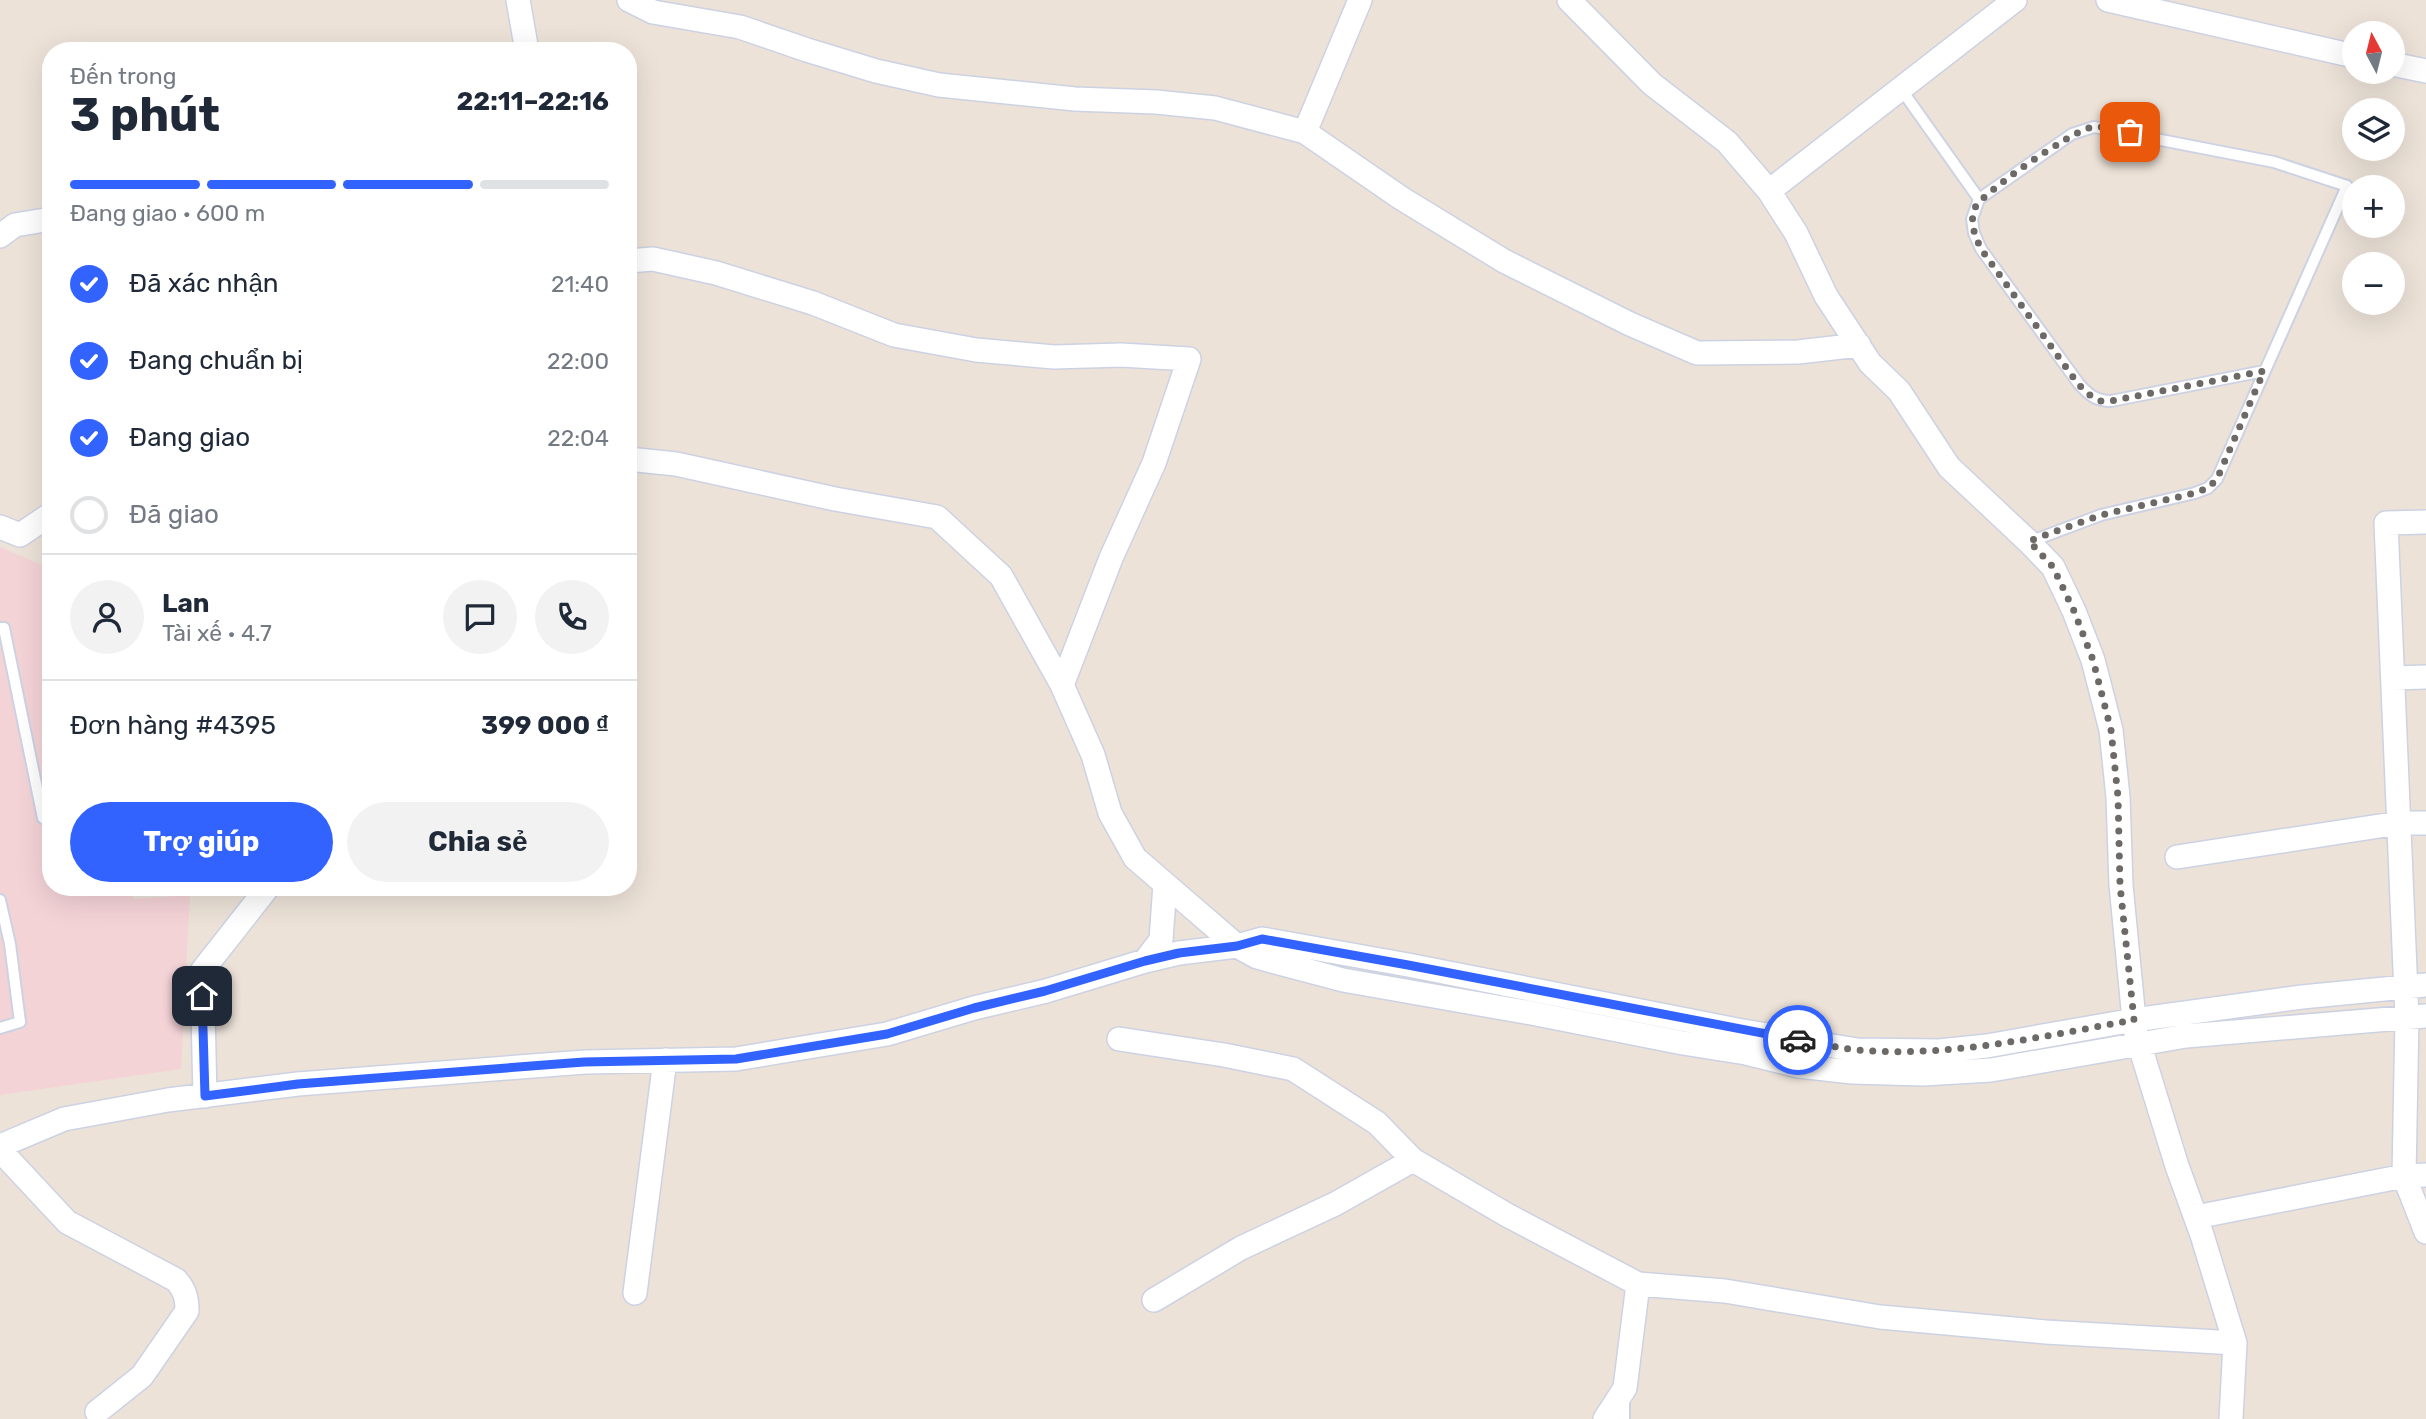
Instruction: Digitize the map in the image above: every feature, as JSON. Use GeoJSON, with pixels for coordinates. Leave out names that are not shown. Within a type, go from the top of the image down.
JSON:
{"type":"FeatureCollection","features":[{"type":"Feature","properties":{"kind":"street"},"geometry":{"type":"LineString","coordinates":[[518,0],[525,42]]}},
{"type":"Feature","properties":{"kind":"street"},"geometry":{"type":"LineString","coordinates":[[629,0],[653,12],[740,27],[864,67],[939,85],[1075,99],[1215,107],[1304,132],[1401,198],[1504,261],[1697,353],[1798,352],[1858,345]]}},
{"type":"Feature","properties":{"kind":"street"},"geometry":{"type":"LineString","coordinates":[[1304,132],[1360,0]]}},
{"type":"Feature","properties":{"kind":"street"},"geometry":{"type":"LineString","coordinates":[[1570,0],[1652,84],[1727,142],[1769,191],[1796,233],[1826,296],[1870,363],[1899,391],[1949,467],[2029,541],[2053,567],[2074,611],[2093,660],[2111,730],[2118,797],[2120,885],[2134,1020],[2235,1343],[2231,1419]]}},
{"type":"Feature","properties":{"kind":"street"},"geometry":{"type":"LineString","coordinates":[[1769,191],[2015,0]]}},
{"type":"Feature","properties":{"kind":"street"},"geometry":{"type":"LineString","coordinates":[[2108,0],[2342,53]]}},
{"type":"Feature","properties":{"kind":"street"},"geometry":{"type":"LineString","coordinates":[[2405,67],[2426,71]]}},
{"type":"Feature","properties":{"kind":"street"},"geometry":{"type":"LineString","coordinates":[[0,236],[15,225],[42,220]]}},
{"type":"Feature","properties":{"kind":"street"},"geometry":{"type":"LineString","coordinates":[[637,260],[653,259],[716,273],[813,303],[894,335],[976,350],[1054,357],[1121,355],[1189,359],[1154,463],[1111,558],[1062,685]]}},
{"type":"Feature","properties":{"kind":"street"},"geometry":{"type":"LineString","coordinates":[[637,460],[676,464],[835,499],[937,517],[1001,576],[1062,685],[1093,755],[1110,813],[1135,858],[1237,946],[1257,957],[1343,980],[1746,1053],[1799,1066],[1852,1072],[1923,1074],[1991,1070],[2186,1036],[2417,1016]]}},
{"type":"Feature","properties":{"kind":"street"},"geometry":{"type":"LineString","coordinates":[[0,527],[20,535],[42,520]]}},
{"type":"Feature","properties":{"kind":"street"},"geometry":{"type":"LineString","coordinates":[[2426,522],[2386,523],[2399,823],[2416,986],[2415,1176],[2426,1232]]}},
{"type":"Feature","properties":{"kind":"street"},"geometry":{"type":"LineString","coordinates":[[2393,678],[2426,677]]}},
{"type":"Feature","properties":{"kind":"street"},"geometry":{"type":"LineString","coordinates":[[2176,857],[2399,823],[2426,823]]}},
{"type":"Feature","properties":{"kind":"street"},"geometry":{"type":"LineString","coordinates":[[1145,961],[1161,940],[1165,884]]}},
{"type":"Feature","properties":{"kind":"street"},"geometry":{"type":"LineString","coordinates":[[205,1096],[202,971],[261,896]]}},
{"type":"Feature","properties":{"kind":"street"},"geometry":{"type":"LineString","coordinates":[[97,1412],[142,1376],[187,1311],[187,1299],[184,1289],[176,1280],[67,1222],[0,1148],[64,1119],[168,1100],[298,1084],[584,1062],[736,1059],[887,1034],[1145,961],[1179,953],[1237,946],[1262,939],[1737,1030],[1857,1050],[1940,1051],[1987,1046],[2134,1020],[2302,997],[2416,986]]}},
{"type":"Feature","properties":{"kind":"street"},"geometry":{"type":"LineString","coordinates":[[1119,1039],[1293,1069],[1377,1123],[1413,1160],[1507,1215],[1638,1284],[1725,1291],[1880,1317],[2046,1332],[2235,1343]]}},
{"type":"Feature","properties":{"kind":"street"},"geometry":{"type":"LineString","coordinates":[[1987,1046],[1991,1070]]}},
{"type":"Feature","properties":{"kind":"street"},"geometry":{"type":"LineString","coordinates":[[635,1293],[665,1060]]}},
{"type":"Feature","properties":{"kind":"street"},"geometry":{"type":"LineString","coordinates":[[1154,1300],[1241,1248],[1335,1204],[1413,1160]]}},
{"type":"Feature","properties":{"kind":"street"},"geometry":{"type":"LineString","coordinates":[[2196,1217],[2415,1176]]}},
{"type":"Feature","properties":{"kind":"street"},"geometry":{"type":"LineString","coordinates":[[1605,1419],[1625,1388],[1638,1284]]}},
{"type":"Feature","properties":{"kind":"lane"},"geometry":{"type":"LineString","coordinates":[[1900,89],[1979,199]]}},
{"type":"Feature","properties":{"kind":"lane"},"geometry":{"type":"LineString","coordinates":[[2029,541],[2101,515],[2195,493],[2208,488],[2217,479],[2347,186],[2274,162],[2094,127],[2071,134],[1979,199],[1972,219],[1974,233],[1981,249],[2078,384],[2088,394],[2100,401],[2111,401],[2264,371]]}},
{"type":"Feature","properties":{"kind":"lane"},"geometry":{"type":"LineString","coordinates":[[0,628],[4,628],[42,813]]}},
{"type":"Feature","properties":{"kind":"lane"},"geometry":{"type":"LineString","coordinates":[[0,900],[2,920],[10,944],[20,1022],[0,1028]]}},
{"type":"Feature","properties":{"kind":"lane"},"geometry":{"type":"LineString","coordinates":[[1623,1419],[1625,1388]]}},
{"type":"Feature","properties":{"kind":"shaded area"},"geometry":{"type":"Polygon","coordinates":[[[0,547],[42,565],[42,896],[133,896],[133,899],[190,896],[181,1069],[0,1095],[0,547]]]}},
{"type":"Feature","properties":{"kind":"way so far"},"geometry":{"type":"LineString","coordinates":[[1798,1040],[1857,1050],[1940,1051],[1987,1046],[2134,1020],[2120,885],[2118,797],[2111,730],[2093,660],[2074,611],[2053,567],[2029,541],[2101,515],[2208,488],[2217,479],[2264,371],[2129,398],[2100,401],[2078,384],[1981,249],[1974,233],[1972,219],[1979,199],[2071,134],[2094,127],[2130,132]]}},
{"type":"Feature","properties":{"kind":"route"},"geometry":{"type":"LineString","coordinates":[[202,996],[205,1096],[298,1084],[584,1062],[736,1059],[887,1034],[974,1008],[1045,991],[1109,970],[1179,953],[1237,946],[1262,939],[1798,1040]]}}]}
